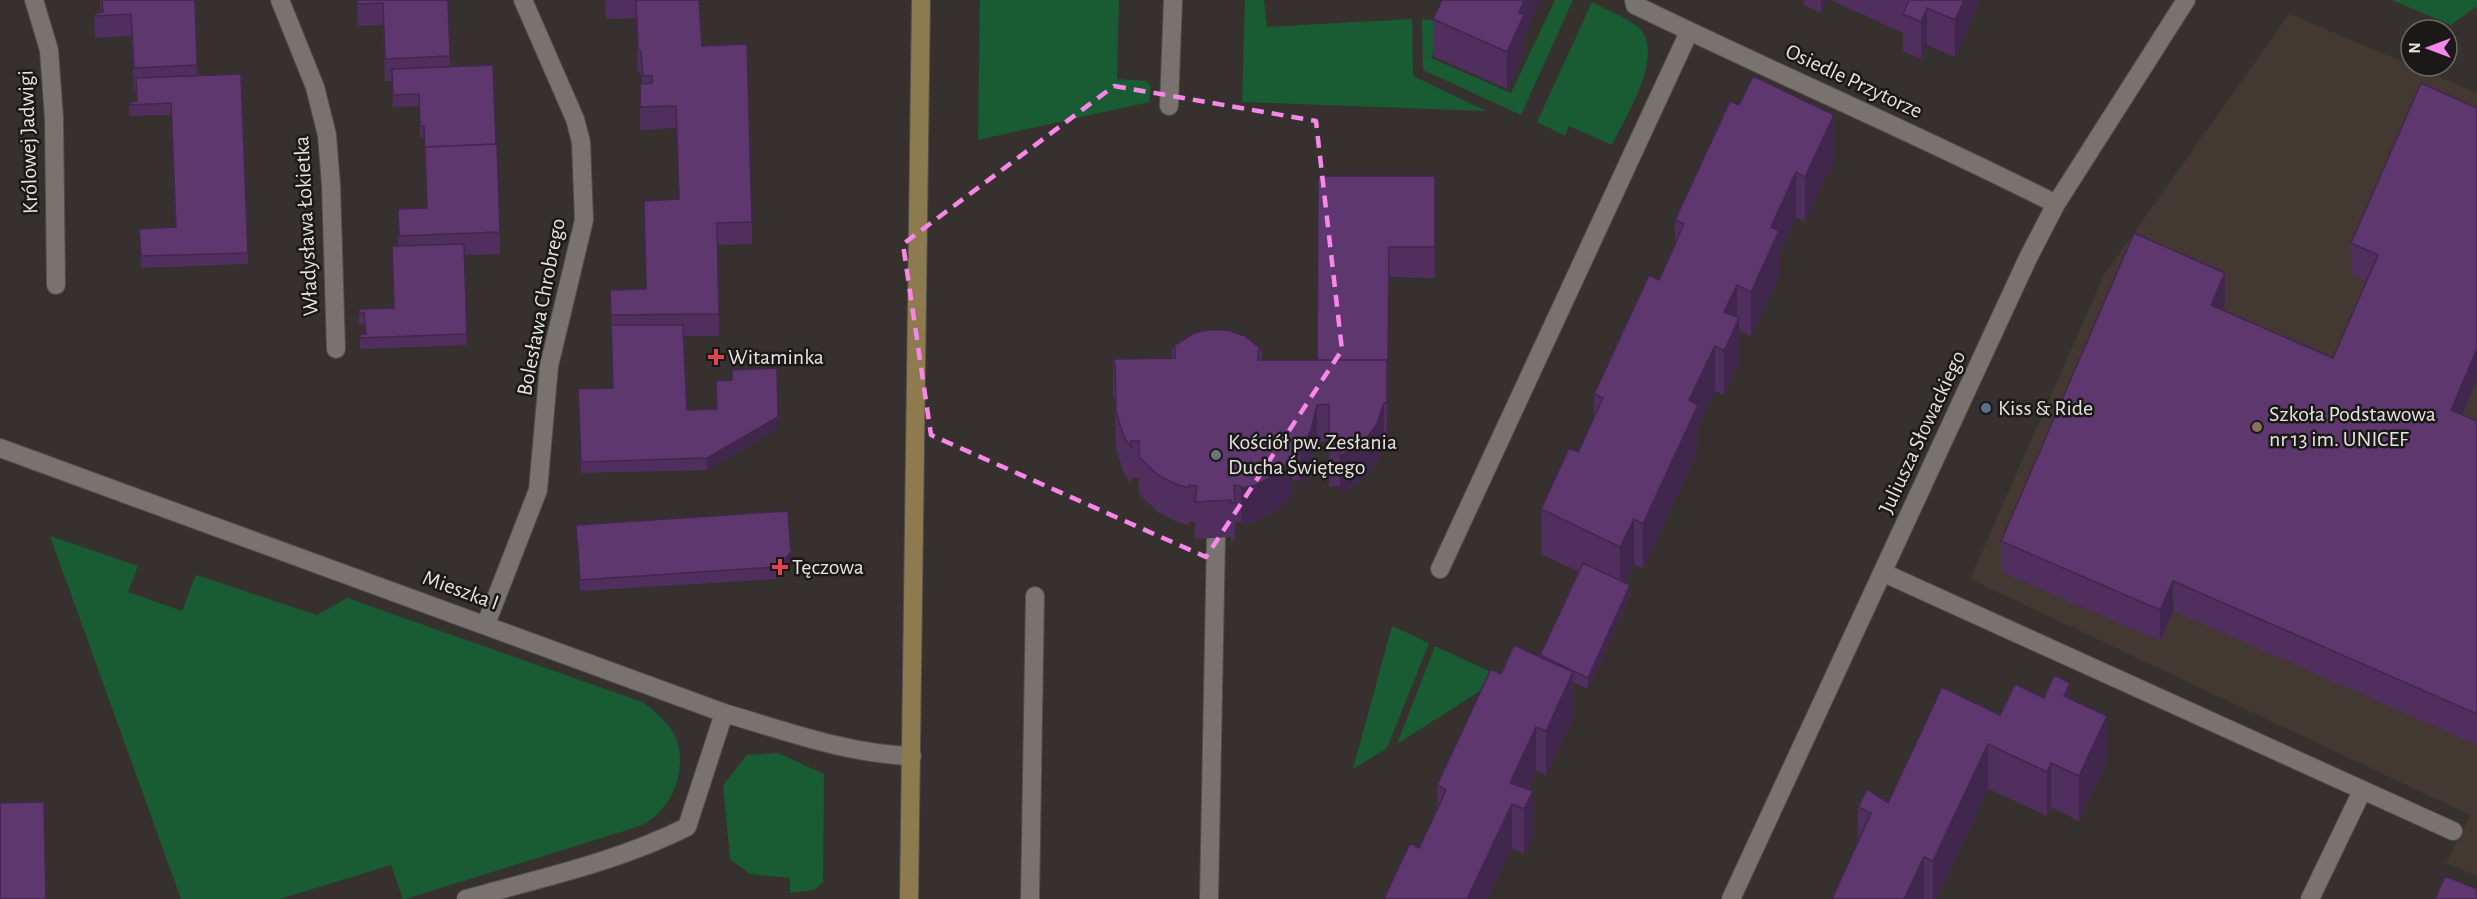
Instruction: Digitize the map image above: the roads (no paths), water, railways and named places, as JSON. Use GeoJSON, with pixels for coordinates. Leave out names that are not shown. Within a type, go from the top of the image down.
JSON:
{"type":"FeatureCollection","features":[{"type":"Feature","properties":{"kind":"street","name":"Królowej Jadwigi"},"geometry":{"type":"LineString","coordinates":[[34,0],[49,50],[54,118],[56,285]]}},
{"type":"Feature","properties":{"kind":"street","name":"Władysława Łokietka"},"geometry":{"type":"LineString","coordinates":[[280,0],[315,87],[327,135],[331,185],[336,349]]}},
{"type":"Feature","properties":{"kind":"street","name":"Bolesława Chrobrego"},"geometry":{"type":"LineString","coordinates":[[486,624],[538,490],[549,366],[584,220],[581,142],[575,119],[523,0]]}},
{"type":"Feature","properties":{"kind":"street"},"geometry":{"type":"LineString","coordinates":[[909,899],[921,0]]}},
{"type":"Feature","properties":{"kind":"street"},"geometry":{"type":"LineString","coordinates":[[1169,106],[1173,0]]}},
{"type":"Feature","properties":{"kind":"street","name":"Osiedle Przytorze"},"geometry":{"type":"LineString","coordinates":[[1634,0],[1635,5],[1689,32],[2056,204]]}},
{"type":"Feature","properties":{"kind":"street","name":"Juliusza Słowackiego"},"geometry":{"type":"LineString","coordinates":[[1731,899],[1884,573],[2009,298],[2056,204],[2186,0]]}},
{"type":"Feature","properties":{"kind":"street"},"geometry":{"type":"LineString","coordinates":[[1440,569],[1689,32]]}},
{"type":"Feature","properties":{"kind":"street","name":"Mieszka I"},"geometry":{"type":"LineString","coordinates":[[0,448],[724,713],[839,747],[886,755],[912,756]]}},
{"type":"Feature","properties":{"kind":"street"},"geometry":{"type":"LineString","coordinates":[[1209,899],[1216,537]]}},
{"type":"Feature","properties":{"kind":"street"},"geometry":{"type":"LineString","coordinates":[[1884,573],[2453,831]]}},
{"type":"Feature","properties":{"kind":"street"},"geometry":{"type":"LineString","coordinates":[[1030,899],[1035,596]]}},
{"type":"Feature","properties":{"kind":"street"},"geometry":{"type":"LineString","coordinates":[[466,899],[486,896],[609,860],[653,844],[687,827],[724,713]]}},
{"type":"Feature","properties":{"kind":"street"},"geometry":{"type":"LineString","coordinates":[[2310,899],[2362,791]]}},
{"type":"Feature","properties":{"kind":"place","name":"Witaminka"},"geometry":{"type":"Point","coordinates":[716,357]}},
{"type":"Feature","properties":{"kind":"place","name":"Kiss & Ride"},"geometry":{"type":"Point","coordinates":[1986,408]}},
{"type":"Feature","properties":{"kind":"place","name":"Szkoła Podstawowa nr 13 im. UNICEF"},"geometry":{"type":"Point","coordinates":[2257,427]}},
{"type":"Feature","properties":{"kind":"place","name":"Kościół pw. Zesłania Ducha Świętego"},"geometry":{"type":"Point","coordinates":[1216,455]}},
{"type":"Feature","properties":{"kind":"place","name":"Tęczowa"},"geometry":{"type":"Point","coordinates":[780,567]}}]}
